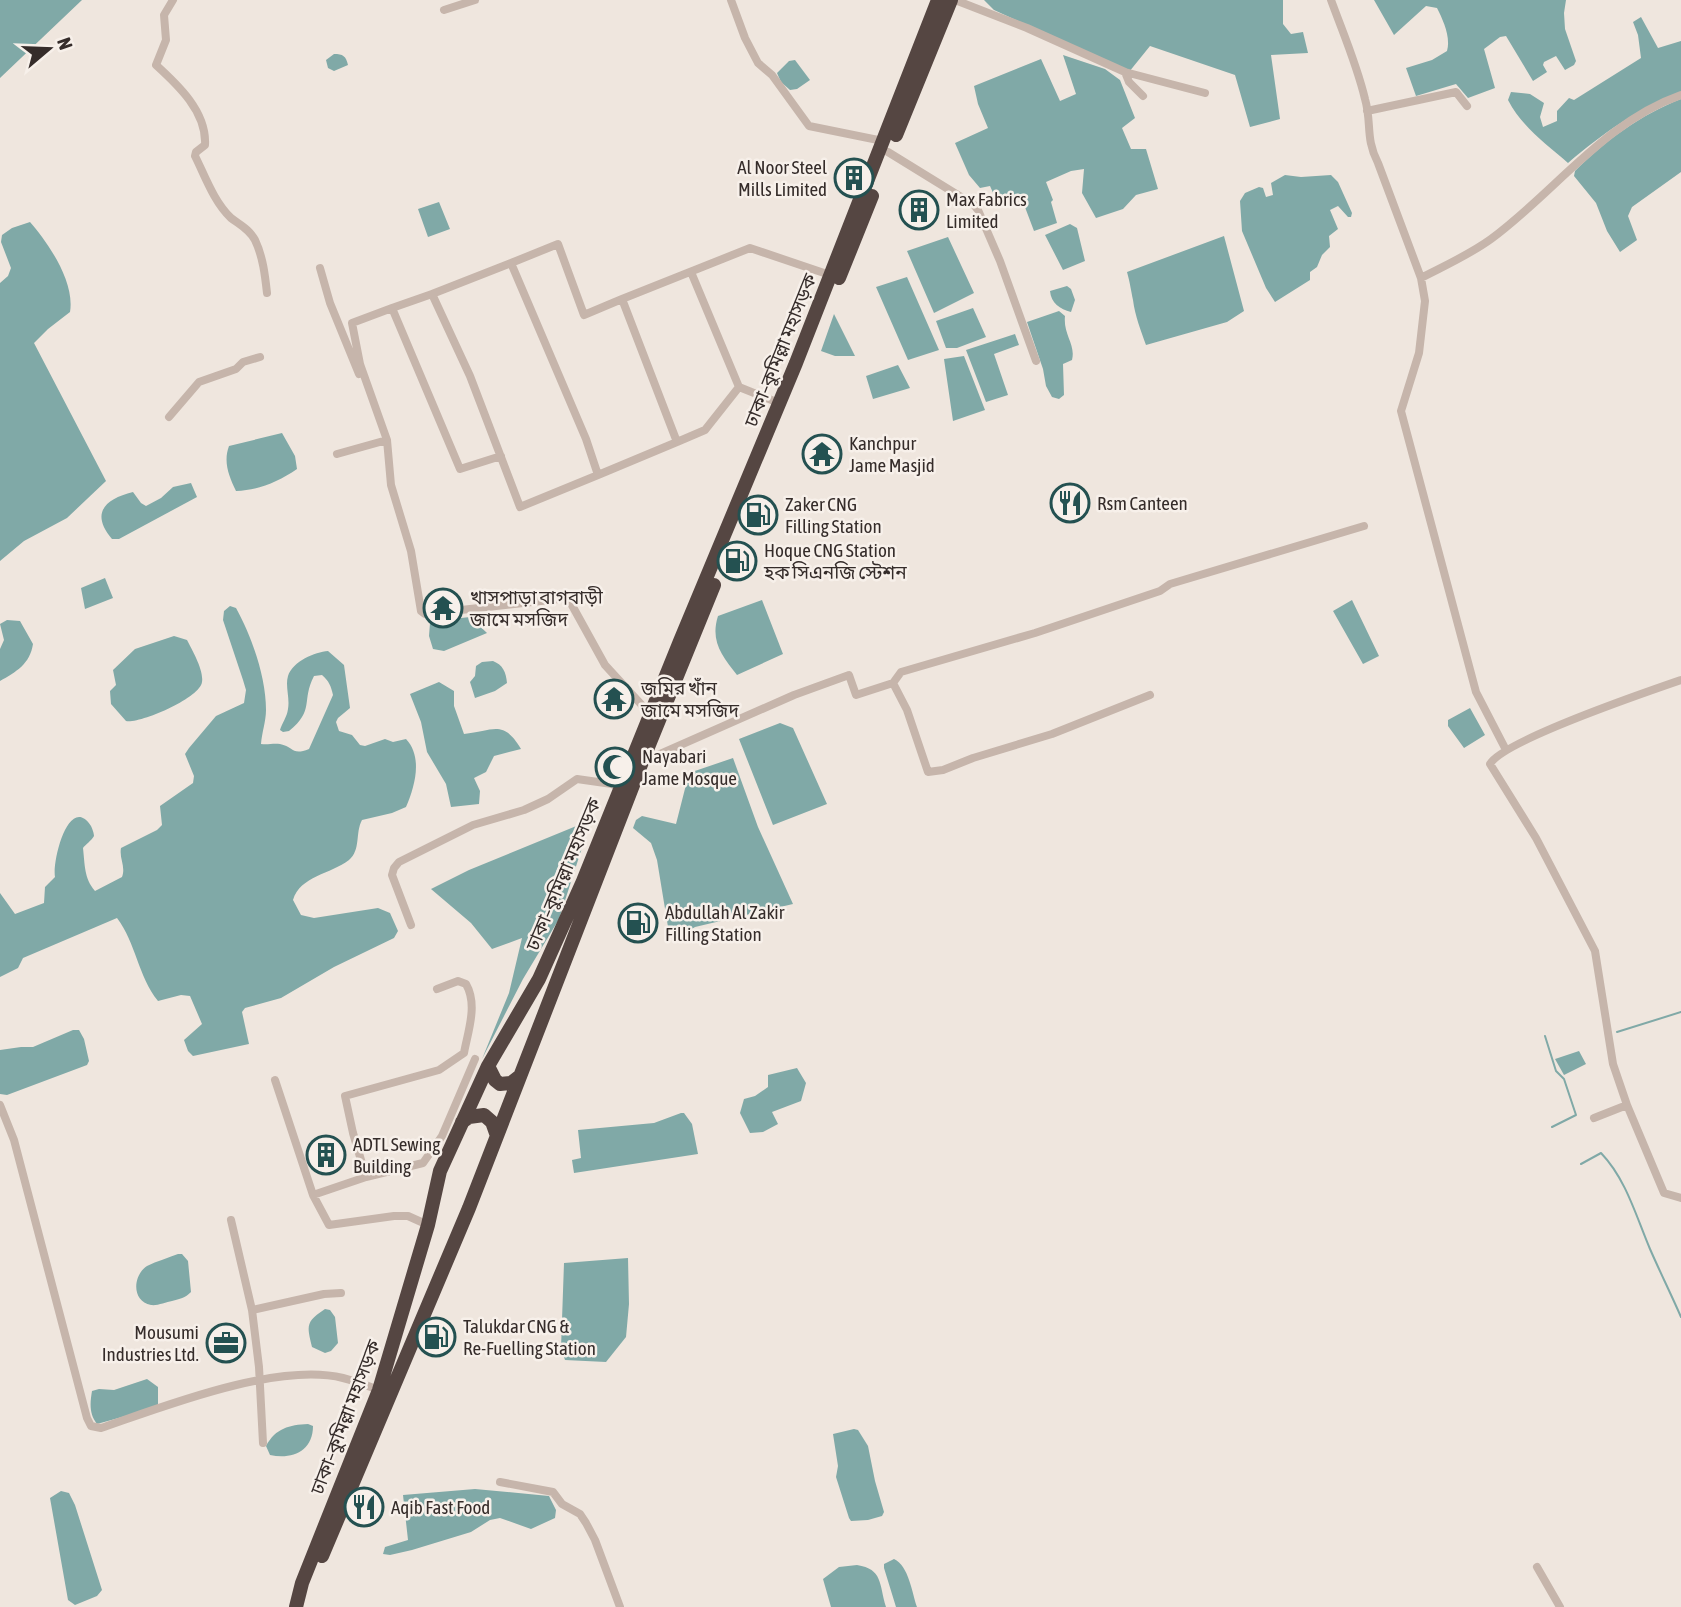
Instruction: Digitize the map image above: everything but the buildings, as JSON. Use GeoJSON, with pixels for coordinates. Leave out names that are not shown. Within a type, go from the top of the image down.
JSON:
{"type":"FeatureCollection","features":[{"type":"Feature","properties":{"kind":"highway","name":"ঢাকা–কুমিল্লা মহাসড়ক"},"geometry":{"type":"LineString","coordinates":[[296,1607],[302,1583],[379,1390],[428,1225],[440,1171],[462,1122],[482,1062],[539,979],[583,881],[779,403],[853,245],[938,0]]}},
{"type":"Feature","properties":{"kind":"highway","name":"ঢাকা–কুমিল্লা মহাসড়ক"},"geometry":{"type":"LineString","coordinates":[[306,1607],[311,1584],[469,1208],[799,365],[830,275],[953,0]]}},
{"type":"Feature","properties":{"kind":"highway"},"geometry":{"type":"LineString","coordinates":[[482,1062],[500,1084],[511,1083],[520,1076]]}},
{"type":"Feature","properties":{"kind":"highway"},"geometry":{"type":"LineString","coordinates":[[462,1122],[469,1117],[484,1115],[492,1122],[497,1136]]}},
{"type":"Feature","properties":{"kind":"street"},"geometry":{"type":"LineString","coordinates":[[173,0],[164,15],[166,40],[156,65],[171,78],[195,108],[205,145],[195,156],[221,204],[254,238],[263,264],[267,293]]}},
{"type":"Feature","properties":{"kind":"street"},"geometry":{"type":"LineString","coordinates":[[444,10],[475,0]]}},
{"type":"Feature","properties":{"kind":"street"},"geometry":{"type":"LineString","coordinates":[[731,0],[745,38],[758,63],[772,75],[809,126],[886,146],[978,210],[1000,261],[1036,361]]}},
{"type":"Feature","properties":{"kind":"street"},"geometry":{"type":"LineString","coordinates":[[953,0],[1027,28],[1125,72],[1205,93]]}},
{"type":"Feature","properties":{"kind":"street"},"geometry":{"type":"LineString","coordinates":[[1331,0],[1357,69],[1367,111],[1370,148],[1420,278],[1425,301],[1419,353],[1401,411],[1476,692],[1506,750]]}},
{"type":"Feature","properties":{"kind":"street"},"geometry":{"type":"LineString","coordinates":[[1125,72],[1129,82],[1143,96]]}},
{"type":"Feature","properties":{"kind":"street"},"geometry":{"type":"LineString","coordinates":[[1367,111],[1456,92],[1467,106]]}},
{"type":"Feature","properties":{"kind":"street"},"geometry":{"type":"LineString","coordinates":[[1420,278],[1491,239],[1619,127],[1668,99],[1681,95]]}},
{"type":"Feature","properties":{"kind":"street"},"geometry":{"type":"LineString","coordinates":[[651,715],[605,665],[568,598],[422,614],[411,551],[391,485],[387,440],[360,364],[352,323],[558,244],[584,315],[750,248],[830,275]]}},
{"type":"Feature","properties":{"kind":"street"},"geometry":{"type":"LineString","coordinates":[[511,263],[586,439],[598,475]]}},
{"type":"Feature","properties":{"kind":"street"},"geometry":{"type":"LineString","coordinates":[[320,268],[344,341],[357,371],[368,384]]}},
{"type":"Feature","properties":{"kind":"street"},"geometry":{"type":"LineString","coordinates":[[691,272],[739,387],[779,403]]}},
{"type":"Feature","properties":{"kind":"street"},"geometry":{"type":"LineString","coordinates":[[432,294],[470,376],[520,507],[705,430],[739,387]]}},
{"type":"Feature","properties":{"kind":"street"},"geometry":{"type":"LineString","coordinates":[[622,299],[677,442]]}},
{"type":"Feature","properties":{"kind":"street"},"geometry":{"type":"LineString","coordinates":[[392,308],[460,469],[501,456]]}},
{"type":"Feature","properties":{"kind":"street"},"geometry":{"type":"LineString","coordinates":[[169,417],[199,382],[260,357]]}},
{"type":"Feature","properties":{"kind":"street"},"geometry":{"type":"LineString","coordinates":[[337,454],[387,440]]}},
{"type":"Feature","properties":{"kind":"street"},"geometry":{"type":"LineString","coordinates":[[642,762],[794,695],[849,675],[856,695],[893,682],[901,672],[1035,633],[1160,592],[1170,584],[1364,526]]}},
{"type":"Feature","properties":{"kind":"street"},"geometry":{"type":"LineString","coordinates":[[1681,680],[1534,736],[1506,750],[1490,764],[1536,838],[1595,951],[1613,1064],[1627,1105],[1664,1192],[1681,1198]]}},
{"type":"Feature","properties":{"kind":"street"},"geometry":{"type":"LineString","coordinates":[[893,682],[907,710],[928,772],[943,770],[1052,734],[1150,695]]}},
{"type":"Feature","properties":{"kind":"street"},"geometry":{"type":"LineString","coordinates":[[411,925],[392,875],[400,862],[473,825],[524,810],[548,799],[577,779],[612,784],[621,789]]}},
{"type":"Feature","properties":{"kind":"street"},"geometry":{"type":"LineString","coordinates":[[366,1177],[345,1096],[439,1070],[464,1054],[472,1008],[469,989],[466,984],[458,982],[437,989]]}},
{"type":"Feature","properties":{"kind":"street"},"geometry":{"type":"LineString","coordinates":[[313,1195],[366,1177],[423,1163],[442,1136],[482,1062]]}},
{"type":"Feature","properties":{"kind":"street"},"geometry":{"type":"LineString","coordinates":[[275,1080],[285,1117],[313,1195],[329,1225],[394,1216],[408,1216],[428,1225]]}},
{"type":"Feature","properties":{"kind":"street"},"geometry":{"type":"LineString","coordinates":[[0,1105],[14,1140],[91,1426],[101,1428],[199,1395],[258,1381],[301,1376],[341,1377],[379,1390]]}},
{"type":"Feature","properties":{"kind":"street"},"geometry":{"type":"LineString","coordinates":[[1594,1118],[1627,1105]]}},
{"type":"Feature","properties":{"kind":"street"},"geometry":{"type":"LineString","coordinates":[[230,1220],[252,1310],[259,1367],[263,1443]]}},
{"type":"Feature","properties":{"kind":"street"},"geometry":{"type":"LineString","coordinates":[[252,1310],[324,1294],[341,1293]]}},
{"type":"Feature","properties":{"kind":"street"},"geometry":{"type":"LineString","coordinates":[[500,1482],[553,1492],[562,1504],[580,1514],[595,1540],[620,1607]]}},
{"type":"Feature","properties":{"kind":"street"},"geometry":{"type":"LineString","coordinates":[[1537,1567],[1560,1607]]}},
{"type":"Feature","properties":{"kind":"water"},"geometry":{"type":"Polygon","coordinates":[[[0,0],[82,0],[0,78],[0,0]]]}},
{"type":"Feature","properties":{"kind":"water"},"geometry":{"type":"Polygon","coordinates":[[[984,0],[1283,0],[1283,24],[1291,34],[1303,32],[1308,53],[1271,55],[1280,119],[1250,127],[1235,75],[1150,46],[1129,72],[994,10],[984,0]]]}},
{"type":"Feature","properties":{"kind":"water"},"geometry":{"type":"Polygon","coordinates":[[[1374,0],[1566,0],[1565,29],[1576,61],[1565,70],[1556,56],[1544,62],[1547,72],[1533,81],[1506,36],[1500,37],[1484,49],[1495,88],[1468,98],[1456,84],[1416,96],[1406,68],[1432,60],[1447,51],[1447,34],[1442,18],[1437,8],[1426,6],[1394,35],[1374,0]]]}},
{"type":"Feature","properties":{"kind":"water"},"geometry":{"type":"Polygon","coordinates":[[[1641,17],[1658,48],[1681,41],[1681,92],[1621,123],[1568,163],[1520,119],[1508,100],[1511,92],[1530,94],[1544,103],[1540,117],[1543,127],[1557,121],[1557,111],[1569,98],[1574,100],[1641,58],[1633,22],[1641,17]]]}},
{"type":"Feature","properties":{"kind":"water"},"geometry":{"type":"Polygon","coordinates":[[[334,54],[344,56],[348,65],[334,71],[328,68],[326,60],[334,54]]]}},
{"type":"Feature","properties":{"kind":"water"},"geometry":{"type":"Polygon","coordinates":[[[1063,55],[1105,69],[1120,80],[1135,118],[1122,128],[1131,149],[1146,149],[1158,189],[1136,195],[1123,209],[1096,218],[1082,193],[1084,169],[1071,171],[1046,182],[1057,223],[1034,231],[1020,194],[998,204],[990,186],[980,188],[969,175],[955,143],[988,128],[974,86],[1041,59],[1060,101],[1076,94],[1063,55]]]}},
{"type":"Feature","properties":{"kind":"water"},"geometry":{"type":"Polygon","coordinates":[[[795,60],[810,80],[797,89],[790,90],[781,82],[777,73],[789,61],[795,60]]]}},
{"type":"Feature","properties":{"kind":"water"},"geometry":{"type":"Polygon","coordinates":[[[1681,99],[1681,172],[1632,207],[1628,216],[1637,240],[1620,252],[1607,231],[1596,203],[1574,176],[1575,171],[1624,129],[1681,99]]]}},
{"type":"Feature","properties":{"kind":"water"},"geometry":{"type":"Polygon","coordinates":[[[1285,175],[1331,175],[1338,182],[1352,213],[1351,217],[1348,217],[1338,206],[1330,210],[1338,229],[1329,236],[1330,247],[1322,255],[1317,267],[1310,272],[1310,280],[1275,302],[1266,288],[1242,231],[1240,201],[1245,193],[1259,187],[1263,188],[1266,197],[1273,195],[1271,183],[1285,175]]]}},
{"type":"Feature","properties":{"kind":"water"},"geometry":{"type":"Polygon","coordinates":[[[439,202],[450,229],[428,237],[418,209],[439,202]]]}},
{"type":"Feature","properties":{"kind":"water"},"geometry":{"type":"Polygon","coordinates":[[[30,222],[59,264],[69,288],[70,300],[70,312],[34,343],[106,481],[67,518],[24,541],[0,561],[0,283],[8,276],[11,268],[1,242],[2,235],[12,228],[30,222]]]}},
{"type":"Feature","properties":{"kind":"water"},"geometry":{"type":"Polygon","coordinates":[[[1070,224],[1077,228],[1085,261],[1063,270],[1045,235],[1070,224]]]}},
{"type":"Feature","properties":{"kind":"water"},"geometry":{"type":"Polygon","coordinates":[[[1224,236],[1244,311],[1227,322],[1146,345],[1135,312],[1127,272],[1224,236]]]}},
{"type":"Feature","properties":{"kind":"water"},"geometry":{"type":"Polygon","coordinates":[[[948,237],[974,293],[934,313],[907,251],[948,237]]]}},
{"type":"Feature","properties":{"kind":"water"},"geometry":{"type":"Polygon","coordinates":[[[907,277],[939,350],[908,360],[876,287],[907,277]]]}},
{"type":"Feature","properties":{"kind":"water"},"geometry":{"type":"Polygon","coordinates":[[[1067,286],[1075,300],[1071,312],[1057,305],[1050,291],[1067,286]]]}},
{"type":"Feature","properties":{"kind":"water"},"geometry":{"type":"Polygon","coordinates":[[[973,308],[986,337],[957,348],[946,348],[936,321],[973,308]]]}},
{"type":"Feature","properties":{"kind":"water"},"geometry":{"type":"Polygon","coordinates":[[[1059,311],[1065,316],[1073,354],[1072,360],[1063,364],[1064,395],[1059,399],[1052,397],[1046,386],[1027,322],[1059,311]]]}},
{"type":"Feature","properties":{"kind":"water"},"geometry":{"type":"Polygon","coordinates":[[[834,314],[855,356],[835,356],[821,351],[834,314]]]}},
{"type":"Feature","properties":{"kind":"water"},"geometry":{"type":"Polygon","coordinates":[[[1015,334],[1019,345],[994,354],[1008,395],[986,402],[966,350],[1015,334]]]}},
{"type":"Feature","properties":{"kind":"water"},"geometry":{"type":"Polygon","coordinates":[[[964,356],[985,410],[953,421],[944,359],[964,356]]]}},
{"type":"Feature","properties":{"kind":"water"},"geometry":{"type":"Polygon","coordinates":[[[898,365],[910,388],[873,399],[866,376],[898,365]]]}},
{"type":"Feature","properties":{"kind":"water"},"geometry":{"type":"Polygon","coordinates":[[[282,433],[295,456],[297,469],[268,484],[236,491],[227,463],[229,446],[282,433]]]}},
{"type":"Feature","properties":{"kind":"water"},"geometry":{"type":"Polygon","coordinates":[[[191,483],[197,497],[119,539],[112,539],[105,530],[102,522],[104,508],[115,499],[133,492],[146,506],[173,487],[191,483]]]}},
{"type":"Feature","properties":{"kind":"water"},"geometry":{"type":"Polygon","coordinates":[[[105,578],[113,598],[85,609],[81,588],[105,578]]]}},
{"type":"Feature","properties":{"kind":"water"},"geometry":{"type":"Polygon","coordinates":[[[762,600],[783,654],[737,675],[719,648],[715,633],[718,616],[762,600]]]}},
{"type":"Feature","properties":{"kind":"water"},"geometry":{"type":"Polygon","coordinates":[[[1352,600],[1379,656],[1363,664],[1333,611],[1352,600]]]}},
{"type":"Feature","properties":{"kind":"water"},"geometry":{"type":"Polygon","coordinates":[[[230,606],[236,608],[242,619],[261,671],[266,710],[261,744],[285,745],[296,751],[309,749],[333,695],[322,675],[314,676],[302,717],[289,731],[283,732],[280,730],[287,715],[287,680],[299,662],[311,655],[328,651],[344,665],[350,708],[336,722],[339,731],[352,735],[360,745],[365,746],[385,739],[393,742],[406,739],[414,754],[416,772],[406,807],[362,820],[353,856],[342,865],[309,880],[293,900],[301,915],[314,918],[378,908],[390,913],[398,931],[394,938],[334,967],[281,998],[245,1008],[242,1012],[249,1044],[193,1056],[184,1040],[202,1024],[190,996],[181,995],[158,1001],[117,918],[23,958],[18,968],[0,977],[0,893],[15,914],[44,903],[45,887],[55,877],[59,845],[69,823],[76,818],[83,818],[91,826],[94,836],[83,848],[91,886],[95,891],[122,877],[121,848],[157,830],[162,825],[160,806],[193,783],[194,776],[185,754],[189,748],[216,716],[244,703],[246,690],[223,620],[224,611],[230,606]]]}},
{"type":"Feature","properties":{"kind":"water"},"geometry":{"type":"Polygon","coordinates":[[[470,617],[487,633],[444,651],[433,649],[429,636],[430,623],[470,617]]]}},
{"type":"Feature","properties":{"kind":"water"},"geometry":{"type":"Polygon","coordinates":[[[7,620],[20,621],[33,644],[29,657],[17,671],[0,681],[0,649],[4,640],[0,624],[7,620]]]}},
{"type":"Feature","properties":{"kind":"water"},"geometry":{"type":"Polygon","coordinates":[[[174,636],[187,640],[202,677],[199,688],[168,709],[126,721],[111,704],[110,691],[116,685],[113,670],[135,649],[174,636]]]}},
{"type":"Feature","properties":{"kind":"water"},"geometry":{"type":"Polygon","coordinates":[[[493,661],[503,669],[507,683],[495,691],[475,698],[470,682],[475,676],[476,666],[482,662],[493,661]]]}},
{"type":"Feature","properties":{"kind":"water"},"geometry":{"type":"Polygon","coordinates":[[[439,682],[454,691],[454,706],[464,734],[503,730],[521,749],[494,756],[486,772],[474,778],[480,791],[479,804],[451,807],[446,784],[427,752],[421,722],[410,694],[439,682]]]}},
{"type":"Feature","properties":{"kind":"water"},"geometry":{"type":"Polygon","coordinates":[[[1470,708],[1485,735],[1464,748],[1448,726],[1448,720],[1470,708]]]}},
{"type":"Feature","properties":{"kind":"water"},"geometry":{"type":"Polygon","coordinates":[[[780,723],[793,728],[827,804],[773,825],[739,739],[780,723]]]}},
{"type":"Feature","properties":{"kind":"water"},"geometry":{"type":"Polygon","coordinates":[[[733,758],[758,827],[793,904],[695,927],[684,934],[669,933],[657,860],[651,843],[633,828],[636,820],[642,816],[676,824],[689,773],[733,758]]]}},
{"type":"Feature","properties":{"kind":"water"},"geometry":{"type":"Polygon","coordinates":[[[591,820],[559,919],[523,979],[482,1059],[509,993],[522,938],[492,949],[471,923],[431,889],[469,870],[591,820]]]}},
{"type":"Feature","properties":{"kind":"water"},"geometry":{"type":"Polygon","coordinates":[[[79,1030],[84,1039],[89,1061],[87,1065],[7,1095],[0,1094],[0,1050],[33,1047],[79,1030]]]}},
{"type":"Feature","properties":{"kind":"water"},"geometry":{"type":"Polygon","coordinates":[[[1579,1051],[1586,1064],[1564,1075],[1555,1059],[1579,1051]]]}},
{"type":"Feature","properties":{"kind":"water"},"geometry":{"type":"Polygon","coordinates":[[[797,1068],[806,1083],[801,1101],[772,1112],[778,1124],[763,1132],[750,1133],[740,1113],[744,1099],[755,1096],[768,1087],[768,1075],[797,1068]]]}},
{"type":"Feature","properties":{"kind":"water"},"geometry":{"type":"Polygon","coordinates":[[[684,1113],[692,1124],[698,1154],[574,1173],[572,1160],[581,1158],[578,1130],[654,1123],[684,1113]]]}},
{"type":"Feature","properties":{"kind":"water"},"geometry":{"type":"Polygon","coordinates":[[[182,1254],[188,1261],[191,1292],[182,1298],[159,1304],[145,1303],[136,1287],[142,1270],[182,1254]]]}},
{"type":"Feature","properties":{"kind":"water"},"geometry":{"type":"Polygon","coordinates":[[[628,1258],[629,1304],[626,1337],[606,1362],[565,1360],[561,1348],[564,1263],[628,1258]]]}},
{"type":"Feature","properties":{"kind":"water"},"geometry":{"type":"Polygon","coordinates":[[[325,1309],[330,1310],[335,1317],[338,1343],[325,1353],[312,1347],[309,1325],[314,1317],[325,1309]]]}},
{"type":"Feature","properties":{"kind":"water"},"geometry":{"type":"Polygon","coordinates":[[[147,1379],[158,1387],[158,1407],[97,1424],[91,1408],[92,1391],[114,1390],[147,1379]]]}},
{"type":"Feature","properties":{"kind":"water"},"geometry":{"type":"Polygon","coordinates":[[[308,1424],[313,1426],[312,1435],[300,1452],[286,1456],[270,1455],[266,1446],[274,1435],[289,1427],[308,1424]]]}},
{"type":"Feature","properties":{"kind":"water"},"geometry":{"type":"Polygon","coordinates":[[[858,1430],[868,1446],[884,1512],[882,1516],[868,1520],[851,1521],[836,1477],[838,1466],[833,1434],[858,1430]]]}},
{"type":"Feature","properties":{"kind":"water"},"geometry":{"type":"Polygon","coordinates":[[[475,1489],[549,1496],[556,1510],[555,1518],[531,1529],[500,1518],[490,1520],[471,1532],[412,1550],[383,1554],[385,1547],[408,1540],[403,1495],[475,1489]]]}},
{"type":"Feature","properties":{"kind":"water"},"geometry":{"type":"Polygon","coordinates":[[[61,1491],[69,1493],[75,1505],[102,1590],[97,1596],[75,1605],[68,1600],[50,1498],[61,1491]]]}},
{"type":"Feature","properties":{"kind":"water"},"geometry":{"type":"Polygon","coordinates":[[[894,1559],[907,1574],[917,1607],[896,1607],[884,1568],[884,1564],[894,1559]]]}},
{"type":"Feature","properties":{"kind":"water"},"geometry":{"type":"Polygon","coordinates":[[[857,1565],[876,1574],[886,1607],[831,1607],[823,1579],[839,1567],[857,1565]]]}},
{"type":"Feature","properties":{"kind":"waterway"},"geometry":{"type":"LineString","coordinates":[[1617,1032],[1681,1012]]}},
{"type":"Feature","properties":{"kind":"waterway"},"geometry":{"type":"LineString","coordinates":[[1545,1036],[1556,1071],[1564,1079],[1576,1115],[1552,1127]]}},
{"type":"Feature","properties":{"kind":"waterway"},"geometry":{"type":"LineString","coordinates":[[1581,1164],[1601,1153],[1610,1163],[1630,1198],[1681,1317]]}},
{"type":"Feature","properties":{"kind":"place","name":"Al Noor Steel Mills Limited"},"geometry":{"type":"Point","coordinates":[854,178]}},
{"type":"Feature","properties":{"kind":"place","name":"Max Fabrics Limited"},"geometry":{"type":"Point","coordinates":[919,210]}},
{"type":"Feature","properties":{"kind":"place","name":"Kanchpur Jame Masjid"},"geometry":{"type":"Point","coordinates":[822,454]}},
{"type":"Feature","properties":{"kind":"place","name":"Rsm Canteen"},"geometry":{"type":"Point","coordinates":[1070,503]}},
{"type":"Feature","properties":{"kind":"place","name":"Zaker CNG Filling Station"},"geometry":{"type":"Point","coordinates":[758,515]}},
{"type":"Feature","properties":{"kind":"place","name":"Hoque CNG Station হক সিএনজি স্টেশন"},"geometry":{"type":"Point","coordinates":[737,561]}},
{"type":"Feature","properties":{"kind":"place","name":"খাসপাড়া বাগবাড়ী জামে মসজিদ"},"geometry":{"type":"Point","coordinates":[443,608]}},
{"type":"Feature","properties":{"kind":"place","name":"জমির খাঁন জামে মসজিদ"},"geometry":{"type":"Point","coordinates":[614,699]}},
{"type":"Feature","properties":{"kind":"place","name":"Nayabari Jame Mosque"},"geometry":{"type":"Point","coordinates":[615,767]}},
{"type":"Feature","properties":{"kind":"place","name":"Abdullah Al Zakir Filling Station"},"geometry":{"type":"Point","coordinates":[638,923]}},
{"type":"Feature","properties":{"kind":"place","name":"ADTL Sewing Building"},"geometry":{"type":"Point","coordinates":[326,1155]}},
{"type":"Feature","properties":{"kind":"place","name":"Talukdar CNG & Re-Fuelling Station"},"geometry":{"type":"Point","coordinates":[436,1337]}},
{"type":"Feature","properties":{"kind":"place","name":"Mousumi Industries Ltd."},"geometry":{"type":"Point","coordinates":[226,1343]}},
{"type":"Feature","properties":{"kind":"place","name":"Aqib Fast Food"},"geometry":{"type":"Point","coordinates":[364,1507]}}]}
